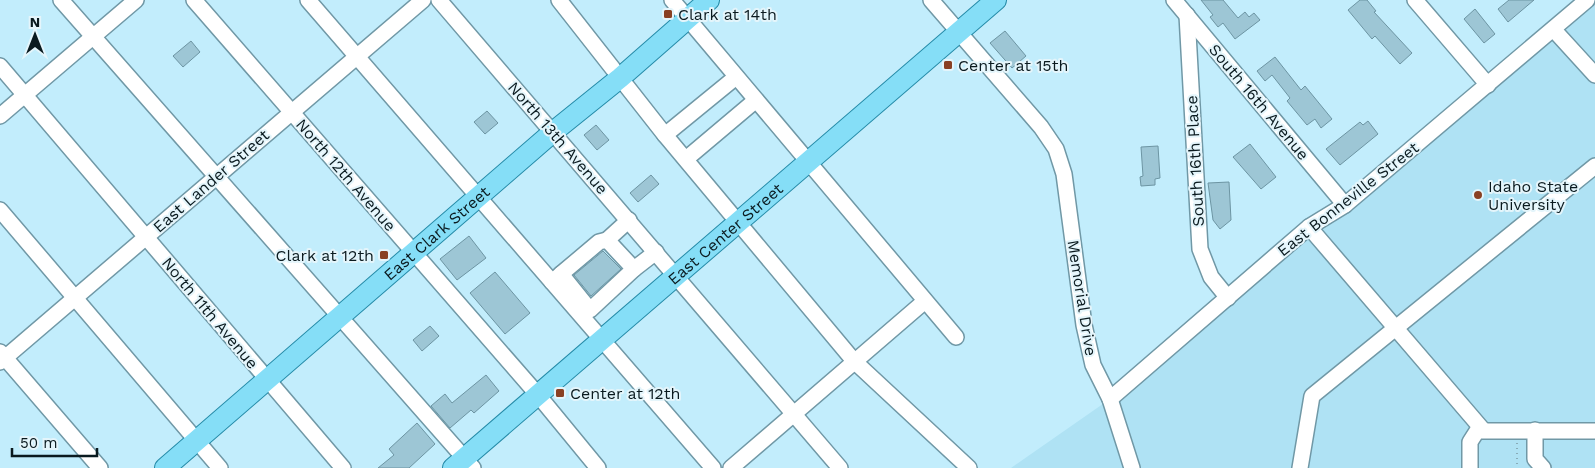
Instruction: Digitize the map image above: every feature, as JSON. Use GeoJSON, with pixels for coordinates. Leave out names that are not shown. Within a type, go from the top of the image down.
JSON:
{"type":"FeatureCollection","features":[{"type":"Feature","properties":{"kind":"main road","name":"East Clark Street"},"geometry":{"type":"LineString","coordinates":[[165,468],[553,132],[620,78],[709,0]]}},
{"type":"Feature","properties":{"kind":"main road","name":"East Center Street"},"geometry":{"type":"LineString","coordinates":[[464,465],[538,395],[996,0]]}},
{"type":"Feature","properties":{"kind":"street"},"geometry":{"type":"LineString","coordinates":[[61,0],[340,317],[464,465]]}},
{"type":"Feature","properties":{"kind":"street"},"geometry":{"type":"LineString","coordinates":[[0,116],[136,0]]}},
{"type":"Feature","properties":{"kind":"street","name":"North 12th Avenue"},"geometry":{"type":"LineString","coordinates":[[194,0],[538,395],[598,468]]}},
{"type":"Feature","properties":{"kind":"street"},"geometry":{"type":"LineString","coordinates":[[308,0],[478,197],[556,278],[590,310],[634,269],[656,252]]}},
{"type":"Feature","properties":{"kind":"street","name":"East Lander Street"},"geometry":{"type":"LineString","coordinates":[[2,357],[75,298],[423,0]]}},
{"type":"Feature","properties":{"kind":"street","name":"North 13th Avenue"},"geometry":{"type":"LineString","coordinates":[[439,0],[677,275],[840,468]]}},
{"type":"Feature","properties":{"kind":"street"},"geometry":{"type":"LineString","coordinates":[[559,0],[665,135],[739,221],[854,361],[969,468]]}},
{"type":"Feature","properties":{"kind":"street"},"geometry":{"type":"LineString","coordinates":[[672,0],[809,160],[956,337]]}},
{"type":"Feature","properties":{"kind":"street","name":"Memorial Drive"},"geometry":{"type":"LineString","coordinates":[[931,0],[1040,127],[1056,149],[1064,174],[1084,325],[1093,364],[1110,399],[1132,468]]}},
{"type":"Feature","properties":{"kind":"street","name":"South 16th Avenue"},"geometry":{"type":"LineString","coordinates":[[1174,0],[1345,205]]}},
{"type":"Feature","properties":{"kind":"street"},"geometry":{"type":"LineString","coordinates":[[1415,0],[1488,85]]}},
{"type":"Feature","properties":{"kind":"street","name":"East Bonneville Street"},"geometry":{"type":"LineString","coordinates":[[1110,399],[1308,227],[1345,205],[1554,30],[1587,0]]}},
{"type":"Feature","properties":{"kind":"street","name":"South 16th Place"},"geometry":{"type":"LineString","coordinates":[[1187,15],[1200,249],[1211,277],[1228,298]]}},
{"type":"Feature","properties":{"kind":"street"},"geometry":{"type":"LineString","coordinates":[[1554,30],[1595,75]]}},
{"type":"Feature","properties":{"kind":"street","name":"North 11th Avenue"},"geometry":{"type":"LineString","coordinates":[[0,66],[343,468]]}},
{"type":"Feature","properties":{"kind":"street"},"geometry":{"type":"LineString","coordinates":[[665,135],[736,77]]}},
{"type":"Feature","properties":{"kind":"street"},"geometry":{"type":"LineString","coordinates":[[686,159],[756,100]]}},
{"type":"Feature","properties":{"kind":"street"},"geometry":{"type":"LineString","coordinates":[[1300,468],[1312,396],[1595,166]]}},
{"type":"Feature","properties":{"kind":"street"},"geometry":{"type":"LineString","coordinates":[[0,210],[220,468]]}},
{"type":"Feature","properties":{"kind":"street"},"geometry":{"type":"LineString","coordinates":[[556,278],[599,242],[607,240],[629,220]]}},
{"type":"Feature","properties":{"kind":"street"},"geometry":{"type":"LineString","coordinates":[[1308,227],[1483,430]]}},
{"type":"Feature","properties":{"kind":"street"},"geometry":{"type":"LineString","coordinates":[[607,240],[634,269]]}},
{"type":"Feature","properties":{"kind":"street"},"geometry":{"type":"LineString","coordinates":[[556,278],[602,341],[714,468]]}},
{"type":"Feature","properties":{"kind":"street"},"geometry":{"type":"LineString","coordinates":[[731,468],[925,301]]}},
{"type":"Feature","properties":{"kind":"street"},"geometry":{"type":"LineString","coordinates":[[2,357],[100,468]]}},
{"type":"Feature","properties":{"kind":"street"},"geometry":{"type":"LineString","coordinates":[[1470,468],[1472,435],[1483,430],[1595,431]]}},
{"type":"Feature","properties":{"kind":"street"},"geometry":{"type":"LineString","coordinates":[[1535,430],[1535,459],[1544,468]]}},
{"type":"Feature","properties":{"kind":"path"},"geometry":{"type":"LineString","coordinates":[[1517,444],[1517,468]]}},
{"type":"Feature","properties":{"kind":"shaded area","name":"Idaho State University"},"geometry":{"type":"Polygon","coordinates":[[[1587,0],[1595,0],[1595,468],[1011,468],[1110,399],[1232,304],[1587,0]]]}},
{"type":"Feature","properties":{"kind":"building"},"geometry":{"type":"Polygon","coordinates":[[[1201,0],[1223,0],[1238,18],[1245,12],[1249,17],[1254,13],[1260,20],[1235,39],[1223,23],[1218,27],[1210,17],[1213,15],[1201,0]]]}},
{"type":"Feature","properties":{"kind":"building"},"geometry":{"type":"Polygon","coordinates":[[[1360,0],[1367,0],[1376,11],[1374,12],[1412,53],[1400,64],[1375,36],[1372,39],[1348,10],[1360,0]]]}},
{"type":"Feature","properties":{"kind":"building"},"geometry":{"type":"Polygon","coordinates":[[[1509,0],[1534,0],[1508,22],[1498,9],[1509,0]]]}},
{"type":"Feature","properties":{"kind":"building"},"geometry":{"type":"Polygon","coordinates":[[[1475,9],[1495,34],[1484,43],[1464,19],[1475,9]]]}},
{"type":"Feature","properties":{"kind":"building"},"geometry":{"type":"Polygon","coordinates":[[[1005,31],[1026,56],[1012,68],[990,43],[1005,31]]]}},
{"type":"Feature","properties":{"kind":"building"},"geometry":{"type":"Polygon","coordinates":[[[191,41],[200,52],[183,67],[173,56],[191,41]]]}},
{"type":"Feature","properties":{"kind":"building"},"geometry":{"type":"Polygon","coordinates":[[[1275,57],[1301,90],[1305,86],[1332,119],[1321,128],[1315,119],[1307,125],[1287,101],[1290,98],[1272,75],[1265,81],[1257,71],[1275,57]]]}},
{"type":"Feature","properties":{"kind":"building"},"geometry":{"type":"Polygon","coordinates":[[[487,111],[498,123],[485,134],[474,122],[487,111]]]}},
{"type":"Feature","properties":{"kind":"building"},"geometry":{"type":"Polygon","coordinates":[[[1368,121],[1378,134],[1340,165],[1326,149],[1360,122],[1363,125],[1368,121]]]}},
{"type":"Feature","properties":{"kind":"building"},"geometry":{"type":"Polygon","coordinates":[[[596,125],[609,140],[597,150],[584,135],[596,125]]]}},
{"type":"Feature","properties":{"kind":"building"},"geometry":{"type":"Polygon","coordinates":[[[1250,144],[1276,177],[1261,189],[1233,157],[1250,144]]]}},
{"type":"Feature","properties":{"kind":"building"},"geometry":{"type":"Polygon","coordinates":[[[1158,146],[1160,178],[1155,179],[1155,185],[1141,186],[1140,177],[1143,176],[1141,147],[1158,146]]]}},
{"type":"Feature","properties":{"kind":"building"},"geometry":{"type":"Polygon","coordinates":[[[651,175],[659,184],[638,202],[630,193],[651,175]]]}},
{"type":"Feature","properties":{"kind":"building"},"geometry":{"type":"Polygon","coordinates":[[[1229,182],[1231,220],[1220,229],[1213,220],[1208,183],[1229,182]]]}},
{"type":"Feature","properties":{"kind":"building"},"geometry":{"type":"Polygon","coordinates":[[[469,236],[486,258],[457,280],[440,259],[469,236]]]}},
{"type":"Feature","properties":{"kind":"building"},"geometry":{"type":"Polygon","coordinates":[[[603,251],[621,269],[591,296],[574,275],[603,251]]]}},
{"type":"Feature","properties":{"kind":"building"},"geometry":{"type":"Polygon","coordinates":[[[495,272],[530,313],[505,334],[470,293],[495,272]]]}},
{"type":"Feature","properties":{"kind":"building"},"geometry":{"type":"Polygon","coordinates":[[[430,326],[439,336],[422,351],[413,340],[430,326]]]}},
{"type":"Feature","properties":{"kind":"building"},"geometry":{"type":"Polygon","coordinates":[[[486,375],[499,391],[474,413],[471,410],[450,428],[431,406],[445,394],[452,403],[486,375]]]}},
{"type":"Feature","properties":{"kind":"building"},"geometry":{"type":"Polygon","coordinates":[[[417,423],[435,444],[409,468],[378,468],[394,455],[389,449],[417,423]]]}},
{"type":"Feature","properties":{"kind":"place","name":"Clark at 14th"},"geometry":{"type":"Point","coordinates":[668,14]}},
{"type":"Feature","properties":{"kind":"place","name":"Center at 15th"},"geometry":{"type":"Point","coordinates":[948,65]}},
{"type":"Feature","properties":{"kind":"place","name":"Idaho State University"},"geometry":{"type":"Point","coordinates":[1478,195]}},
{"type":"Feature","properties":{"kind":"place","name":"Clark at 12th"},"geometry":{"type":"Point","coordinates":[384,255]}},
{"type":"Feature","properties":{"kind":"place","name":"Center at 12th"},"geometry":{"type":"Point","coordinates":[560,393]}}]}
